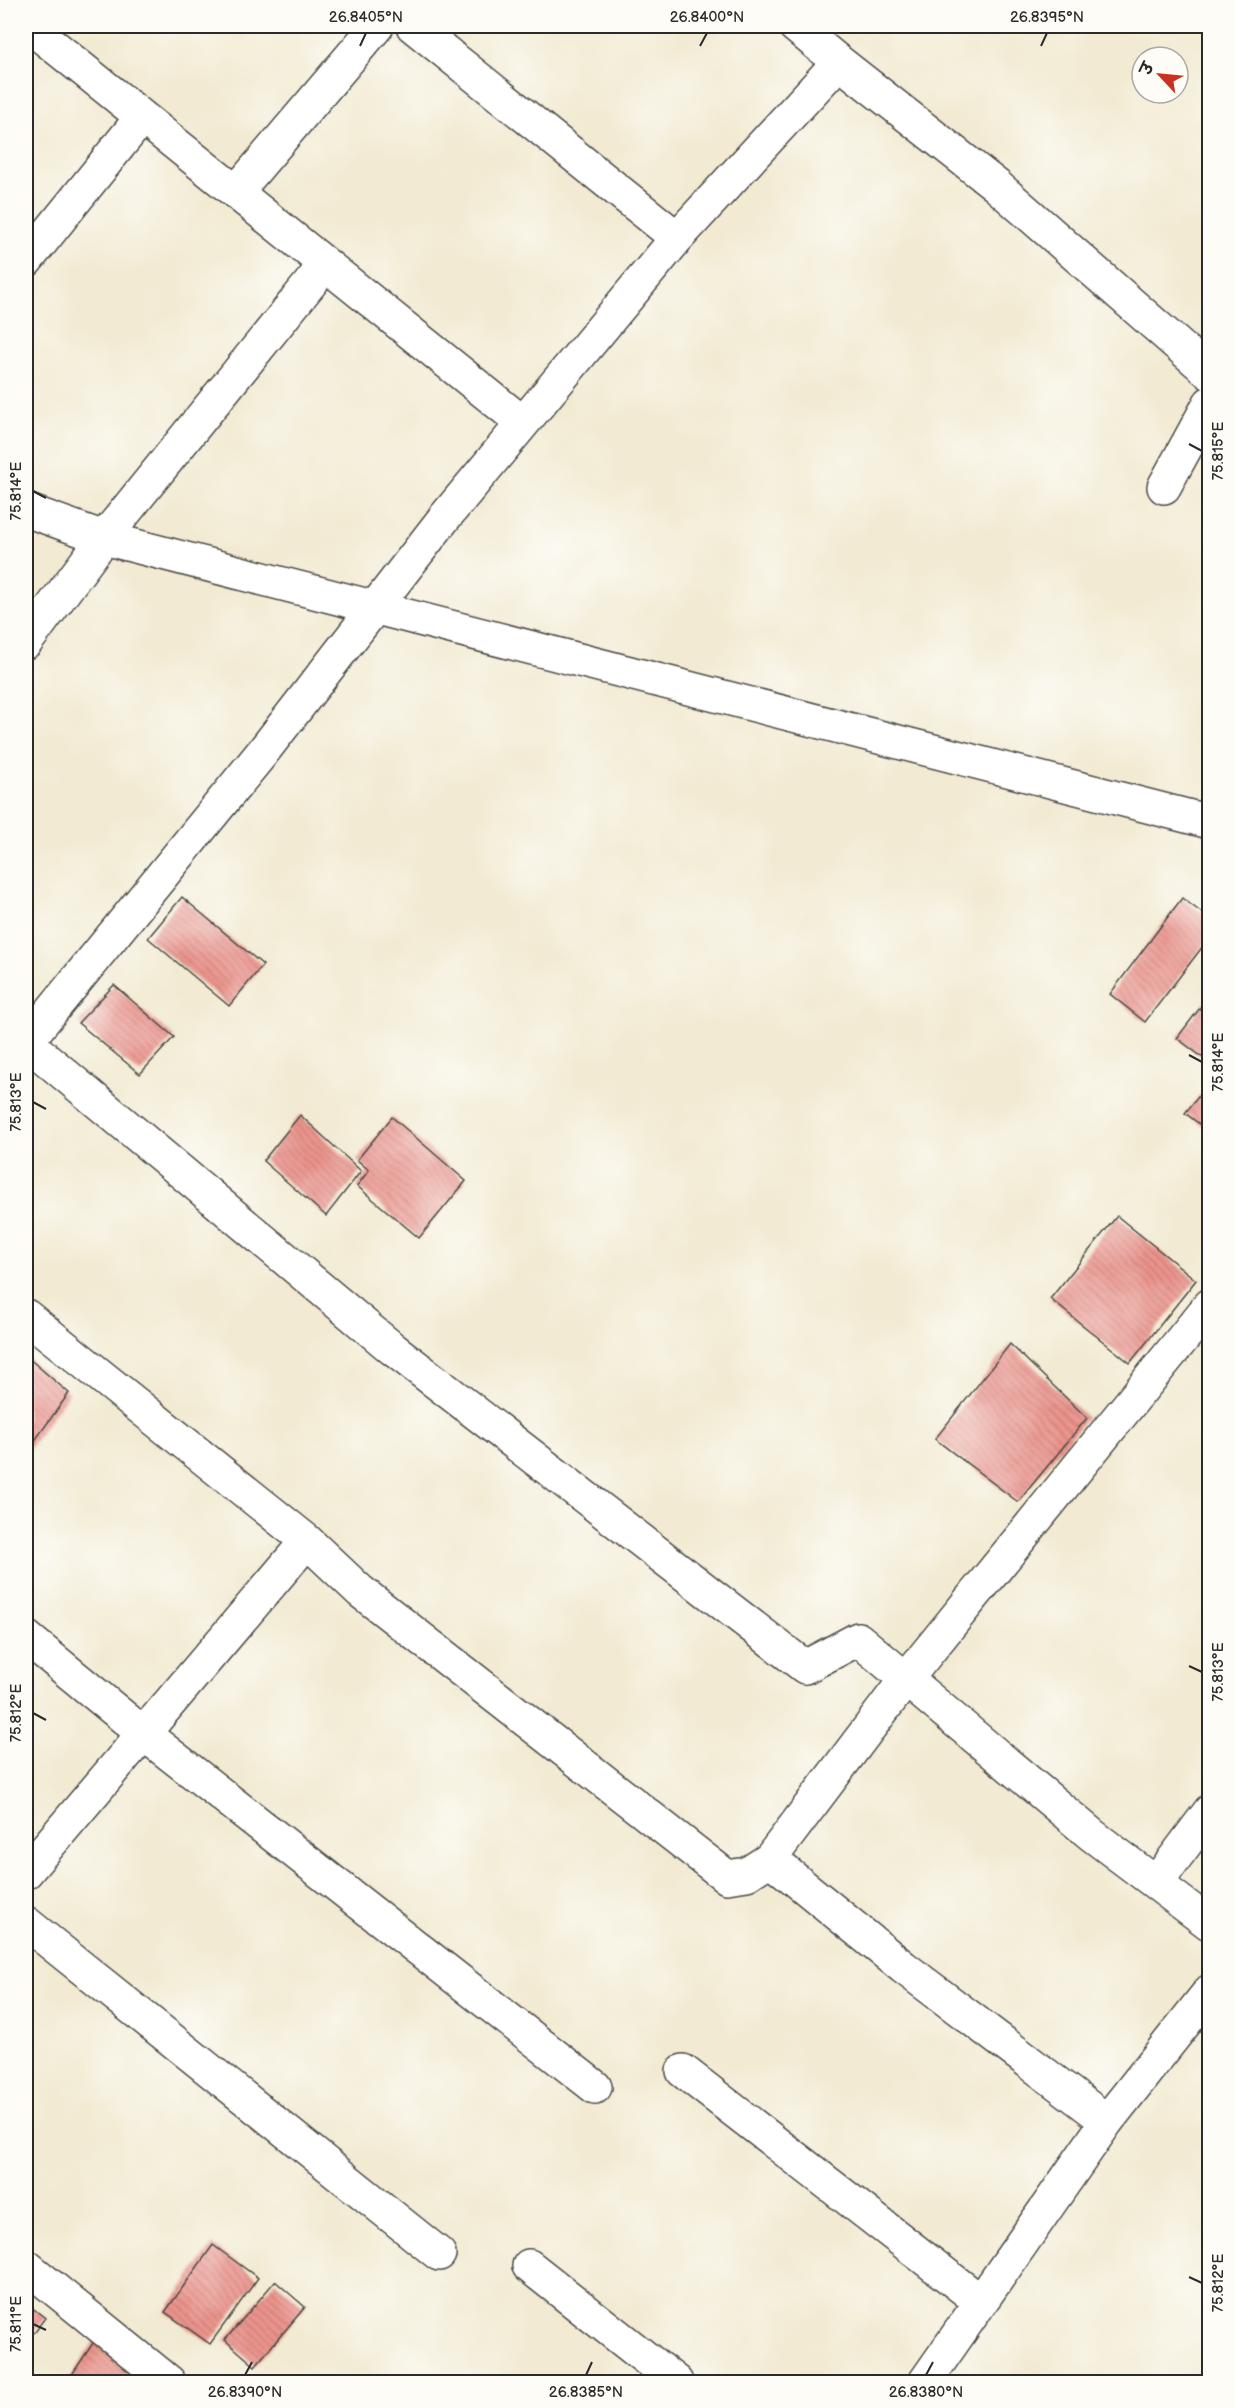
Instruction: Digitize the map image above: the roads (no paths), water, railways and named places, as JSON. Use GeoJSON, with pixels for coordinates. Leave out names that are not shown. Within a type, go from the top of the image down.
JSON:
{"type":"FeatureCollection","features":[{"type":"Feature","properties":{"kind":"street"},"geometry":{"type":"LineString","coordinates":[[28,26],[523,423]]}},
{"type":"Feature","properties":{"kind":"street"},"geometry":{"type":"LineString","coordinates":[[236,192],[377,26]]}},
{"type":"Feature","properties":{"kind":"street"},"geometry":{"type":"LineString","coordinates":[[413,26],[677,238]]}},
{"type":"Feature","properties":{"kind":"street"},"geometry":{"type":"LineString","coordinates":[[795,26],[997,186],[1209,373]]}},
{"type":"Feature","properties":{"kind":"street"},"geometry":{"type":"LineString","coordinates":[[839,62],[677,238],[445,517],[261,753],[26,1042],[393,1349],[805,1667],[858,1640],[1092,1835],[1209,1924]]}},
{"type":"Feature","properties":{"kind":"street"},"geometry":{"type":"LineString","coordinates":[[26,261],[142,117]]}},
{"type":"Feature","properties":{"kind":"street"},"geometry":{"type":"LineString","coordinates":[[26,642],[104,538],[326,265]]}},
{"type":"Feature","properties":{"kind":"street"},"geometry":{"type":"LineString","coordinates":[[1164,487],[1209,403]]}},
{"type":"Feature","properties":{"kind":"street"},"geometry":{"type":"LineString","coordinates":[[26,510],[104,538],[1209,822]]}},
{"type":"Feature","properties":{"kind":"street"},"geometry":{"type":"LineString","coordinates":[[26,1316],[307,1541],[360,1591],[727,1877],[747,1875],[770,1859],[906,1679],[1209,1305]]}},
{"type":"Feature","properties":{"kind":"street"},"geometry":{"type":"LineString","coordinates":[[26,1872],[307,1541]]}},
{"type":"Feature","properties":{"kind":"street"},"geometry":{"type":"LineString","coordinates":[[26,1637],[144,1734],[595,2087]]}},
{"type":"Feature","properties":{"kind":"street"},"geometry":{"type":"LineString","coordinates":[[1156,1883],[1209,1811]]}},
{"type":"Feature","properties":{"kind":"street"},"geometry":{"type":"LineString","coordinates":[[770,1859],[903,1967],[1107,2121]]}},
{"type":"Feature","properties":{"kind":"street"},"geometry":{"type":"LineString","coordinates":[[26,1923],[439,2254]]}},
{"type":"Feature","properties":{"kind":"street"},"geometry":{"type":"LineString","coordinates":[[925,2382],[1107,2121],[1209,1990]]}},
{"type":"Feature","properties":{"kind":"street"},"geometry":{"type":"LineString","coordinates":[[683,2071],[981,2302]]}},
{"type":"Feature","properties":{"kind":"street"},"geometry":{"type":"LineString","coordinates":[[26,2266],[169,2382]]}},
{"type":"Feature","properties":{"kind":"street"},"geometry":{"type":"LineString","coordinates":[[529,2266],[676,2382]]}}]}
